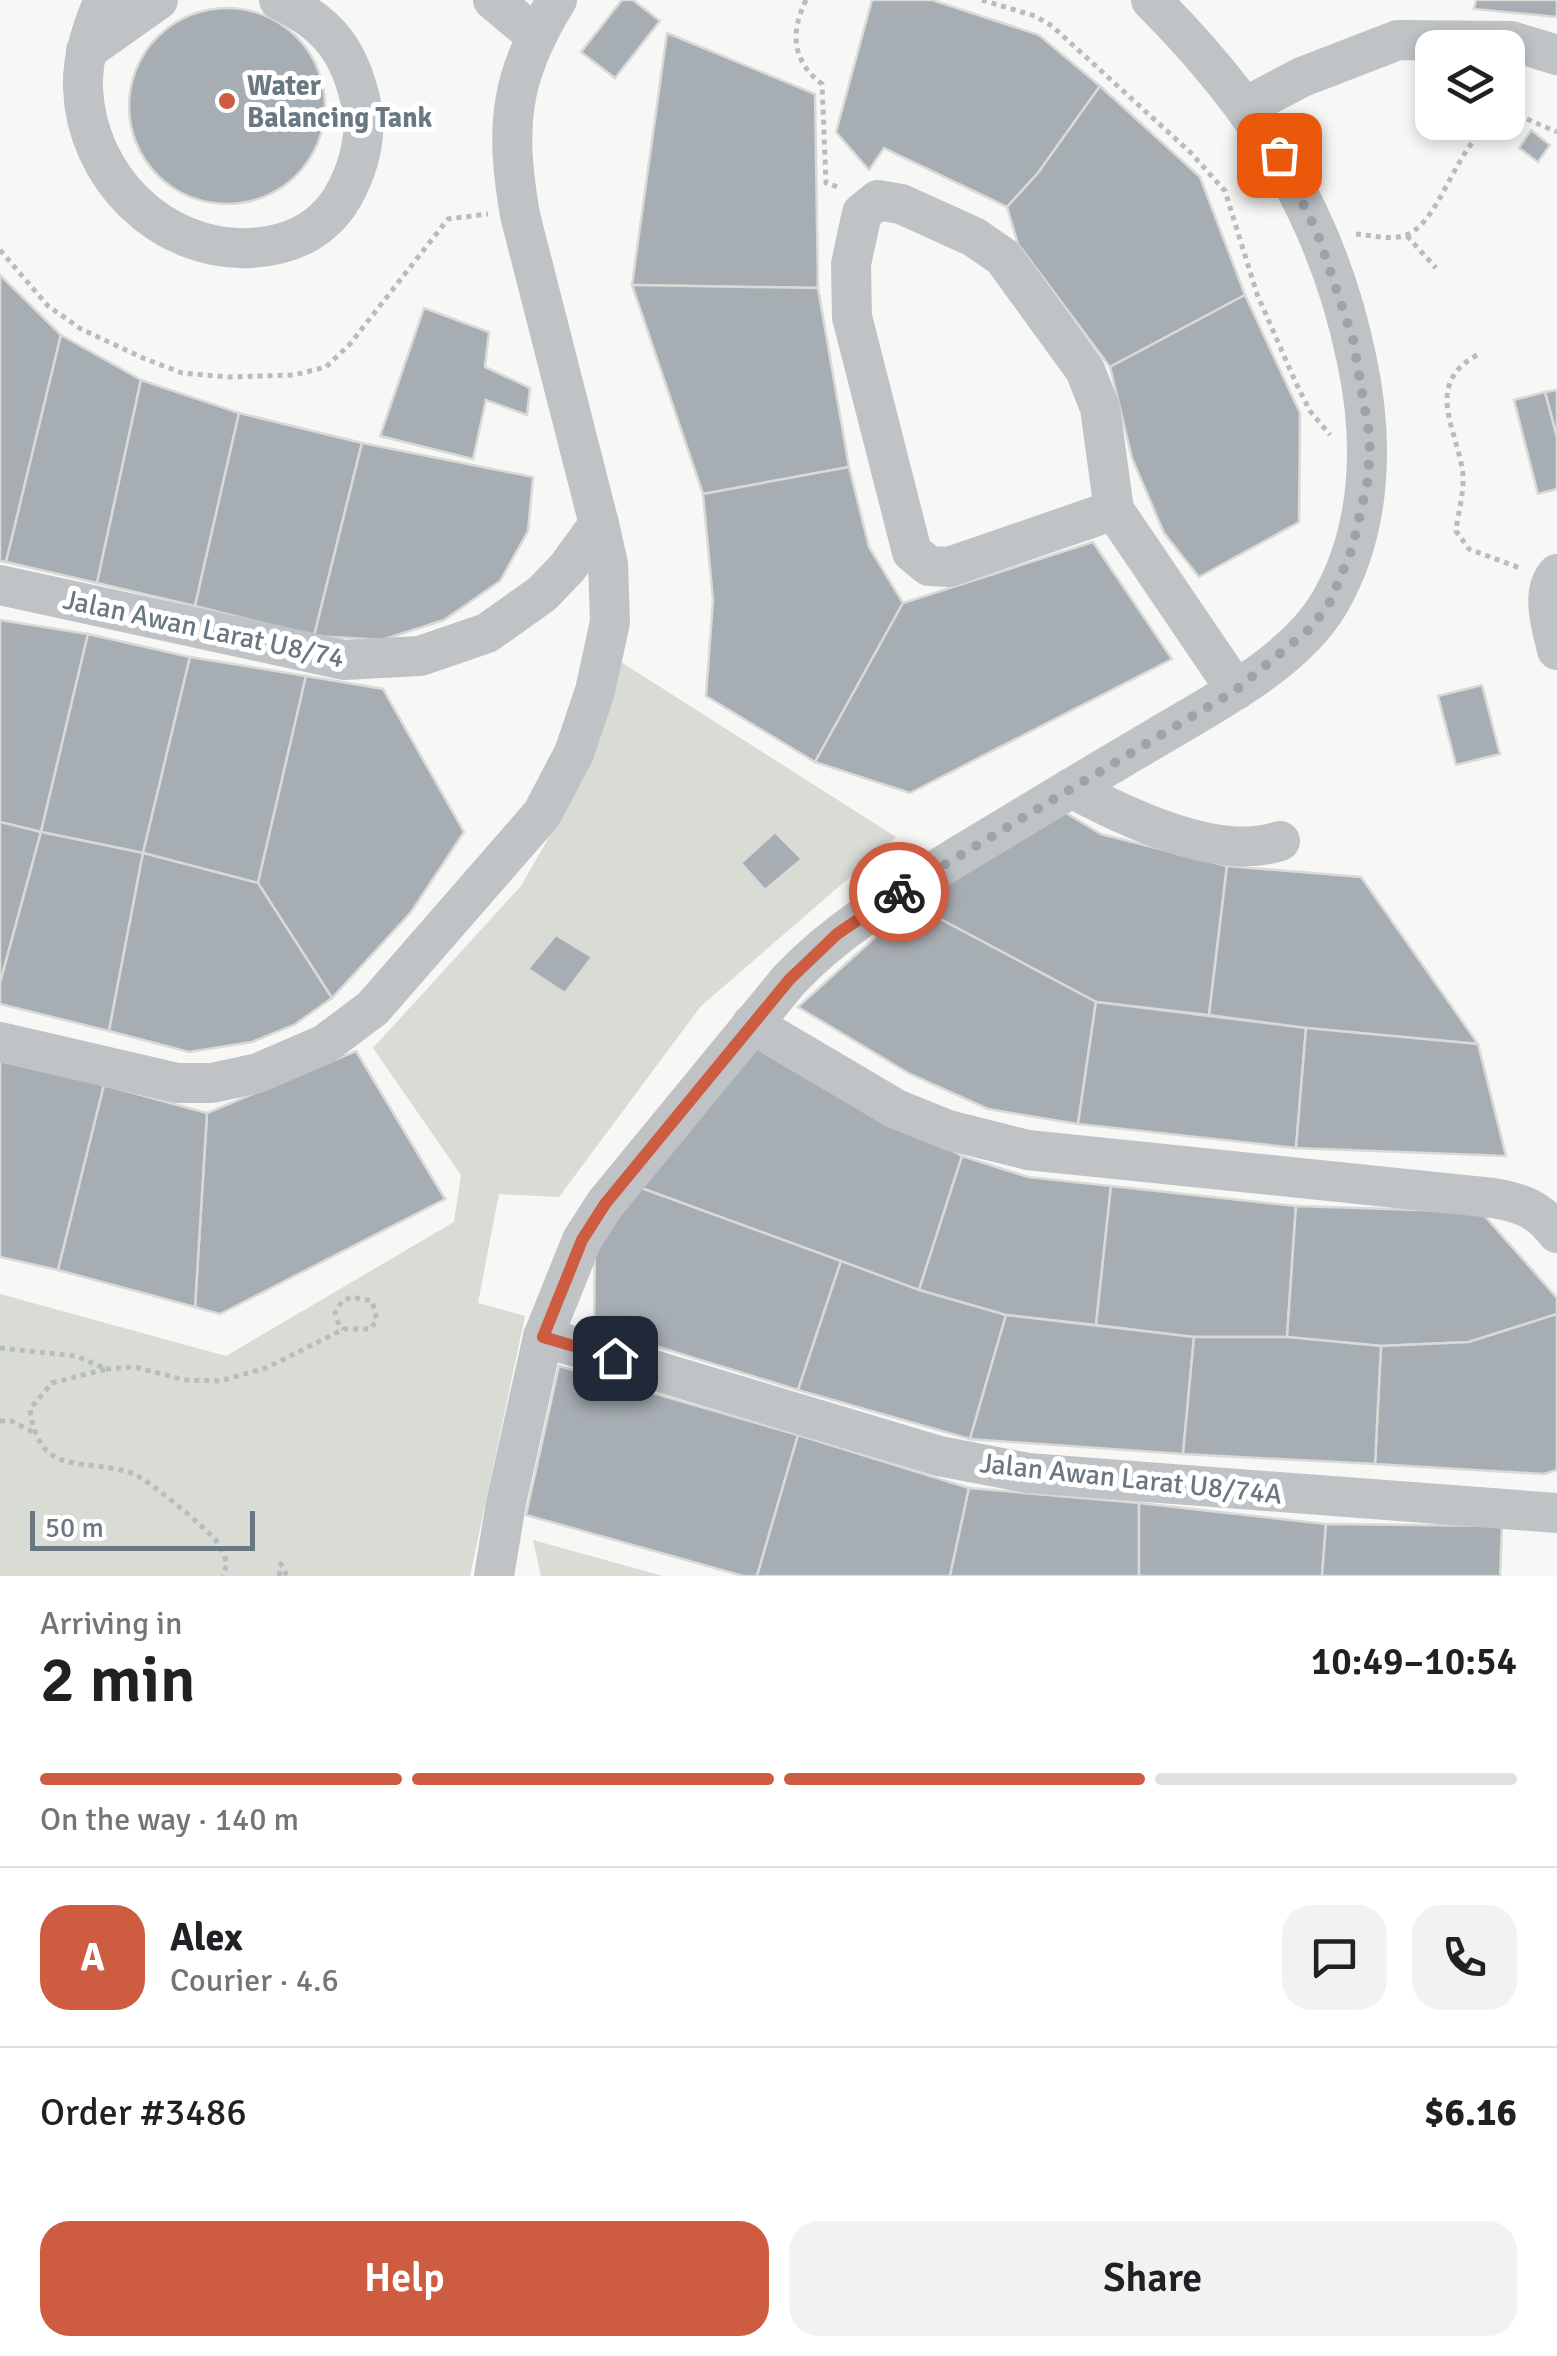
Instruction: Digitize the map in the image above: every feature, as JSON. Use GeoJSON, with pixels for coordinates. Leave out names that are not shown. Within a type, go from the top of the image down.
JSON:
{"type":"FeatureCollection","features":[{"type":"Feature","properties":{"kind":"street"},"geometry":{"type":"LineString","coordinates":[[104,0],[86,51],[82,85],[92,140],[126,196],[148,218],[173,233],[222,249],[272,247],[306,234],[339,206],[356,172],[365,124],[355,76],[318,22],[279,0]]}},
{"type":"Feature","properties":{"kind":"street"},"geometry":{"type":"LineString","coordinates":[[86,51],[158,0]]}},
{"type":"Feature","properties":{"kind":"street"},"geometry":{"type":"LineString","coordinates":[[493,0],[535,35]]}},
{"type":"Feature","properties":{"kind":"street"},"geometry":{"type":"LineString","coordinates":[[0,1042],[176,1083],[212,1083],[258,1073],[325,1044],[372,1008],[542,814],[574,753],[596,692],[610,622],[608,564],[520,215],[514,176],[511,122],[516,89],[535,35],[557,0]]}},
{"type":"Feature","properties":{"kind":"street"},"geometry":{"type":"LineString","coordinates":[[496,1574],[506,1503],[543,1337],[591,1223],[789,980],[837,934],[868,911],[1236,690],[1312,627],[1330,602],[1352,549],[1368,480],[1370,439],[1353,339],[1317,232],[1279,155],[1201,50],[1151,0]]}},
{"type":"Feature","properties":{"kind":"street"},"geometry":{"type":"LineString","coordinates":[[1245,107],[1302,77],[1398,40],[1511,40],[1557,54]]}},
{"type":"Feature","properties":{"kind":"street"},"geometry":{"type":"LineString","coordinates":[[1114,510],[949,567],[928,566],[912,552],[852,317],[851,264],[862,213],[869,204],[878,200],[901,204],[974,236],[1003,257],[1085,370],[1100,408],[1114,510],[1236,690]]}},
{"type":"Feature","properties":{"kind":"street","name":"Jalan Awan Larat U8/74"},"geometry":{"type":"LineString","coordinates":[[0,585],[344,660],[420,656],[487,634],[542,594],[599,524]]}},
{"type":"Feature","properties":{"kind":"street"},"geometry":{"type":"LineString","coordinates":[[1554,578],[1548,613],[1557,650]]}},
{"type":"Feature","properties":{"kind":"street"},"geometry":{"type":"LineString","coordinates":[[1070,788],[1153,828],[1250,848],[1280,840]]}},
{"type":"Feature","properties":{"kind":"street"},"geometry":{"type":"LineString","coordinates":[[752,1024],[896,1108],[974,1138],[1028,1150],[1493,1198],[1538,1211],[1557,1233]]}},
{"type":"Feature","properties":{"kind":"street","name":"Jalan Awan Larat U8/74A"},"geometry":{"type":"LineString","coordinates":[[543,1337],[939,1456],[1028,1473],[1557,1513]]}},
{"type":"Feature","properties":{"kind":"path"},"geometry":{"type":"LineString","coordinates":[[806,0],[796,20],[798,51],[804,71],[822,84],[826,182],[869,204]]}},
{"type":"Feature","properties":{"kind":"path"},"geometry":{"type":"LineString","coordinates":[[982,0],[1035,16],[1052,26],[1190,152],[1225,191],[1258,294],[1295,381],[1310,410],[1333,438]]}},
{"type":"Feature","properties":{"kind":"path"},"geometry":{"type":"LineString","coordinates":[[1525,118],[1557,132]]}},
{"type":"Feature","properties":{"kind":"path"},"geometry":{"type":"LineString","coordinates":[[1317,232],[1407,236],[1424,224],[1473,140]]}},
{"type":"Feature","properties":{"kind":"path"},"geometry":{"type":"LineString","coordinates":[[0,250],[48,306],[81,329],[144,358],[182,373],[228,377],[294,375],[326,367],[350,344],[448,219],[482,214],[520,215]]}},
{"type":"Feature","properties":{"kind":"path"},"geometry":{"type":"LineString","coordinates":[[1407,236],[1436,268]]}},
{"type":"Feature","properties":{"kind":"path"},"geometry":{"type":"LineString","coordinates":[[1477,355],[1456,373],[1445,406],[1464,472],[1456,531],[1469,548],[1554,578]]}},
{"type":"Feature","properties":{"kind":"path"},"geometry":{"type":"LineString","coordinates":[[32,1432],[30,1409],[52,1383],[106,1369],[135,1367],[186,1380],[220,1381],[266,1368],[344,1328],[370,1329],[377,1320],[372,1302],[352,1297],[342,1300],[335,1313],[344,1328]]}},
{"type":"Feature","properties":{"kind":"path"},"geometry":{"type":"LineString","coordinates":[[0,1348],[76,1356],[106,1369]]}},
{"type":"Feature","properties":{"kind":"path"},"geometry":{"type":"LineString","coordinates":[[0,1421],[11,1420],[32,1432],[52,1458],[78,1466],[106,1466],[149,1480],[217,1541],[227,1562],[223,1576]]}},
{"type":"Feature","properties":{"kind":"path"},"geometry":{"type":"LineString","coordinates":[[279,1576],[282,1564],[287,1576]]}},
{"type":"Feature","properties":{"kind":"shaded area"},"geometry":{"type":"Polygon","coordinates":[[[621,662],[896,837],[701,1006],[559,1197],[499,1194],[478,1303],[525,1316],[470,1576],[0,1576],[0,1294],[226,1356],[454,1222],[461,1175],[373,1048],[521,886],[569,802],[621,662]]]}},
{"type":"Feature","properties":{"kind":"shaded area"},"geometry":{"type":"Polygon","coordinates":[[[533,1540],[663,1576],[541,1576],[533,1540]]]}},
{"type":"Feature","properties":{"kind":"building"},"geometry":{"type":"Polygon","coordinates":[[[622,0],[633,0],[660,21],[615,78],[581,52],[622,0]]]}},
{"type":"Feature","properties":{"kind":"building"},"geometry":{"type":"Polygon","coordinates":[[[872,0],[932,0],[1039,35],[1100,86],[1038,173],[1007,207],[884,148],[869,170],[836,132],[872,0]]]}},
{"type":"Feature","properties":{"kind":"building"},"geometry":{"type":"Polygon","coordinates":[[[1476,0],[1557,0],[1557,17],[1474,9],[1476,0]]]}},
{"type":"Feature","properties":{"kind":"building","name":"Water Balancing Tank"},"geometry":{"type":"Polygon","coordinates":[[[227,8],[265,15],[296,37],[318,68],[325,106],[318,144],[296,175],[265,197],[227,204],[189,197],[158,175],[136,144],[129,106],[136,68],[158,37],[189,15],[227,8]]]}},
{"type":"Feature","properties":{"kind":"building"},"geometry":{"type":"Polygon","coordinates":[[[667,33],[815,94],[818,288],[632,285],[667,33]]]}},
{"type":"Feature","properties":{"kind":"building"},"geometry":{"type":"Polygon","coordinates":[[[1100,86],[1200,177],[1245,295],[1110,367],[1018,244],[1007,207],[1038,173],[1100,86]]]}},
{"type":"Feature","properties":{"kind":"building"},"geometry":{"type":"Polygon","coordinates":[[[1531,130],[1550,145],[1538,162],[1519,148],[1531,130]]]}},
{"type":"Feature","properties":{"kind":"building"},"geometry":{"type":"Polygon","coordinates":[[[0,275],[61,335],[6,562],[0,561],[0,275]]]}},
{"type":"Feature","properties":{"kind":"building"},"geometry":{"type":"Polygon","coordinates":[[[632,285],[818,288],[849,467],[703,494],[632,285]]]}},
{"type":"Feature","properties":{"kind":"building"},"geometry":{"type":"Polygon","coordinates":[[[1245,295],[1300,413],[1299,522],[1199,577],[1164,533],[1132,458],[1110,367],[1245,295]]]}},
{"type":"Feature","properties":{"kind":"building"},"geometry":{"type":"Polygon","coordinates":[[[424,308],[489,332],[485,367],[530,388],[527,415],[486,400],[473,459],[380,436],[424,308]]]}},
{"type":"Feature","properties":{"kind":"building"},"geometry":{"type":"Polygon","coordinates":[[[61,335],[141,380],[97,583],[6,562],[61,335]]]}},
{"type":"Feature","properties":{"kind":"building"},"geometry":{"type":"Polygon","coordinates":[[[141,380],[239,413],[195,606],[97,583],[141,380]]]}},
{"type":"Feature","properties":{"kind":"building"},"geometry":{"type":"Polygon","coordinates":[[[1557,390],[1557,438],[1545,392],[1557,390]]]}},
{"type":"Feature","properties":{"kind":"building"},"geometry":{"type":"Polygon","coordinates":[[[1545,392],[1557,438],[1557,489],[1538,494],[1514,400],[1545,392]]]}},
{"type":"Feature","properties":{"kind":"building"},"geometry":{"type":"Polygon","coordinates":[[[239,413],[362,443],[314,636],[195,606],[239,413]]]}},
{"type":"Feature","properties":{"kind":"building"},"geometry":{"type":"Polygon","coordinates":[[[362,443],[533,477],[528,531],[500,581],[444,620],[382,640],[314,636],[362,443]]]}},
{"type":"Feature","properties":{"kind":"building"},"geometry":{"type":"Polygon","coordinates":[[[849,467],[869,547],[903,603],[815,762],[706,696],[713,600],[703,494],[849,467]]]}},
{"type":"Feature","properties":{"kind":"building"},"geometry":{"type":"Polygon","coordinates":[[[1093,542],[1172,659],[910,793],[815,762],[903,603],[1093,542]]]}},
{"type":"Feature","properties":{"kind":"building"},"geometry":{"type":"Polygon","coordinates":[[[0,620],[88,634],[41,832],[0,822],[0,620]]]}},
{"type":"Feature","properties":{"kind":"building"},"geometry":{"type":"Polygon","coordinates":[[[88,634],[190,657],[143,853],[41,832],[88,634]]]}},
{"type":"Feature","properties":{"kind":"building"},"geometry":{"type":"Polygon","coordinates":[[[190,657],[306,676],[258,883],[143,853],[190,657]]]}},
{"type":"Feature","properties":{"kind":"building"},"geometry":{"type":"Polygon","coordinates":[[[306,676],[383,689],[464,832],[411,912],[332,998],[258,883],[306,676]]]}},
{"type":"Feature","properties":{"kind":"building"},"geometry":{"type":"Polygon","coordinates":[[[1482,685],[1500,754],[1456,765],[1438,696],[1482,685]]]}},
{"type":"Feature","properties":{"kind":"building"},"geometry":{"type":"Polygon","coordinates":[[[1058,808],[1101,834],[1227,866],[1209,1015],[1096,1002],[912,904],[1058,808]]]}},
{"type":"Feature","properties":{"kind":"building"},"geometry":{"type":"Polygon","coordinates":[[[0,822],[41,832],[0,983],[0,822]]]}},
{"type":"Feature","properties":{"kind":"building"},"geometry":{"type":"Polygon","coordinates":[[[41,832],[143,853],[109,1031],[0,1004],[0,983],[41,832]]]}},
{"type":"Feature","properties":{"kind":"building"},"geometry":{"type":"Polygon","coordinates":[[[775,832],[802,859],[765,890],[741,863],[775,832]]]}},
{"type":"Feature","properties":{"kind":"building"},"geometry":{"type":"Polygon","coordinates":[[[143,853],[258,883],[332,998],[294,1025],[252,1042],[189,1052],[109,1031],[143,853]]]}},
{"type":"Feature","properties":{"kind":"building"},"geometry":{"type":"Polygon","coordinates":[[[1227,866],[1361,877],[1478,1044],[1209,1015],[1227,866]]]}},
{"type":"Feature","properties":{"kind":"building"},"geometry":{"type":"Polygon","coordinates":[[[912,904],[1096,1002],[1078,1124],[988,1109],[910,1074],[798,1007],[912,904]]]}},
{"type":"Feature","properties":{"kind":"building"},"geometry":{"type":"Polygon","coordinates":[[[556,935],[592,957],[565,993],[528,969],[556,935]]]}},
{"type":"Feature","properties":{"kind":"building"},"geometry":{"type":"Polygon","coordinates":[[[1096,1002],[1306,1028],[1296,1148],[1078,1124],[1096,1002]]]}},
{"type":"Feature","properties":{"kind":"building"},"geometry":{"type":"Polygon","coordinates":[[[1306,1028],[1478,1044],[1506,1156],[1296,1148],[1306,1028]]]}},
{"type":"Feature","properties":{"kind":"building"},"geometry":{"type":"Polygon","coordinates":[[[751,1045],[962,1156],[919,1290],[633,1185],[751,1045]]]}},
{"type":"Feature","properties":{"kind":"building"},"geometry":{"type":"Polygon","coordinates":[[[356,1051],[445,1199],[220,1314],[195,1307],[207,1113],[356,1051]]]}},
{"type":"Feature","properties":{"kind":"building"},"geometry":{"type":"Polygon","coordinates":[[[0,1057],[104,1085],[58,1270],[0,1257],[0,1057]]]}},
{"type":"Feature","properties":{"kind":"building"},"geometry":{"type":"Polygon","coordinates":[[[104,1085],[207,1113],[195,1307],[58,1270],[104,1085]]]}},
{"type":"Feature","properties":{"kind":"building"},"geometry":{"type":"Polygon","coordinates":[[[962,1156],[1028,1177],[1111,1186],[1096,1325],[1006,1315],[919,1290],[962,1156]]]}},
{"type":"Feature","properties":{"kind":"building"},"geometry":{"type":"Polygon","coordinates":[[[633,1185],[841,1261],[798,1390],[594,1327],[595,1244],[633,1185]]]}},
{"type":"Feature","properties":{"kind":"building"},"geometry":{"type":"Polygon","coordinates":[[[1111,1186],[1296,1206],[1287,1337],[1194,1337],[1096,1325],[1111,1186]]]}},
{"type":"Feature","properties":{"kind":"building"},"geometry":{"type":"Polygon","coordinates":[[[1296,1206],[1481,1212],[1557,1298],[1557,1314],[1469,1342],[1381,1346],[1287,1337],[1296,1206]]]}},
{"type":"Feature","properties":{"kind":"building"},"geometry":{"type":"Polygon","coordinates":[[[841,1261],[919,1290],[1006,1315],[970,1439],[798,1390],[841,1261]]]}},
{"type":"Feature","properties":{"kind":"building"},"geometry":{"type":"Polygon","coordinates":[[[1557,1314],[1557,1470],[1544,1474],[1375,1464],[1381,1346],[1469,1342],[1557,1314]]]}},
{"type":"Feature","properties":{"kind":"building"},"geometry":{"type":"Polygon","coordinates":[[[1006,1315],[1194,1337],[1183,1454],[970,1439],[1006,1315]]]}},
{"type":"Feature","properties":{"kind":"building"},"geometry":{"type":"Polygon","coordinates":[[[1194,1337],[1287,1337],[1381,1346],[1375,1464],[1183,1454],[1194,1337]]]}},
{"type":"Feature","properties":{"kind":"building"},"geometry":{"type":"Polygon","coordinates":[[[559,1366],[798,1435],[757,1576],[743,1576],[526,1515],[559,1366]]]}},
{"type":"Feature","properties":{"kind":"building"},"geometry":{"type":"Polygon","coordinates":[[[798,1435],[969,1488],[950,1576],[757,1576],[798,1435]]]}},
{"type":"Feature","properties":{"kind":"building"},"geometry":{"type":"Polygon","coordinates":[[[969,1488],[1139,1503],[1139,1576],[950,1576],[969,1488]]]}},
{"type":"Feature","properties":{"kind":"building"},"geometry":{"type":"Polygon","coordinates":[[[1139,1503],[1326,1524],[1322,1576],[1139,1576],[1139,1503]]]}},
{"type":"Feature","properties":{"kind":"building"},"geometry":{"type":"Polygon","coordinates":[[[1326,1524],[1502,1526],[1500,1576],[1322,1576],[1326,1524]]]}},
{"type":"Feature","properties":{"kind":"way so far"},"geometry":{"type":"LineString","coordinates":[[899,892],[1236,690],[1312,627],[1330,602],[1352,549],[1368,480],[1370,439],[1353,339],[1317,232],[1279,155]]}},
{"type":"Feature","properties":{"kind":"place","name":"Water Balancing Tank"},"geometry":{"type":"Point","coordinates":[227,101]}},
{"type":"Feature","properties":{"kind":"route"},"geometry":{"type":"LineString","coordinates":[[615,1358],[543,1337],[591,1223],[789,980],[837,934],[899,892]]}}]}
